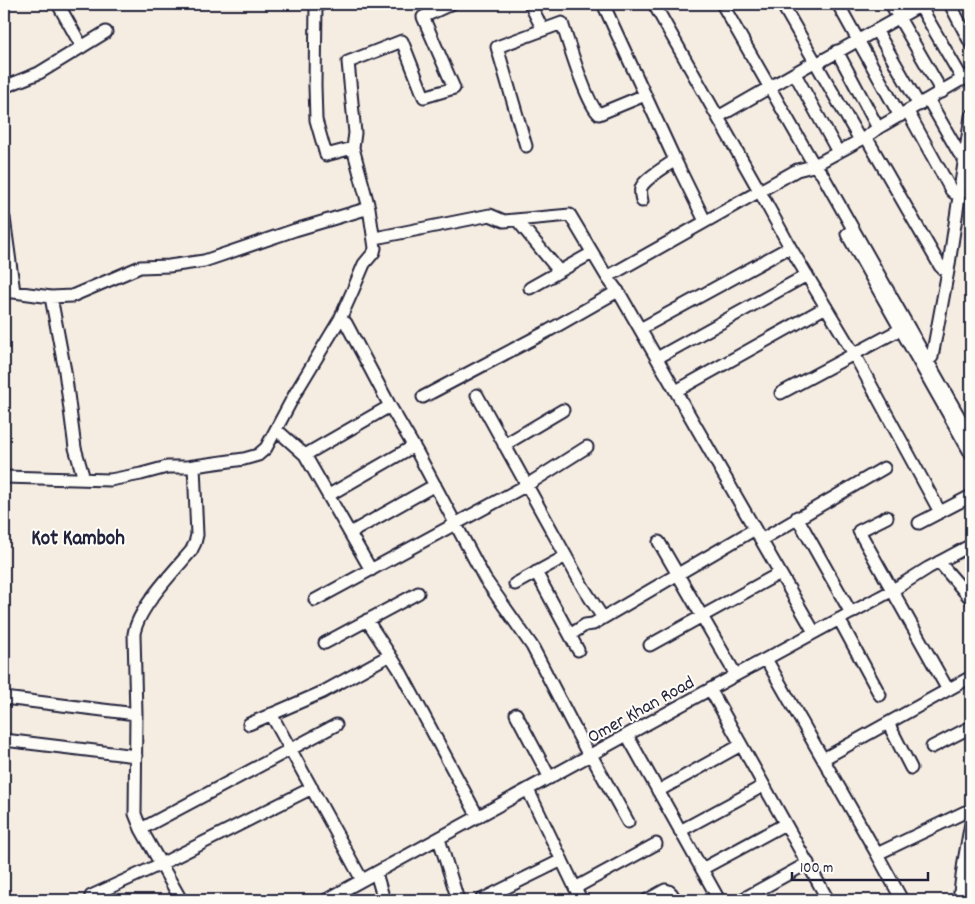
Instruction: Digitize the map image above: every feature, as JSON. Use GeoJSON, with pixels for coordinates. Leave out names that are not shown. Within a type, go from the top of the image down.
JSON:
{"type":"FeatureCollection","features":[{"type":"Feature","properties":{"kind":"street"},"geometry":{"type":"LineString","coordinates":[[58,4],[82,47]]}},
{"type":"Feature","properties":{"kind":"street"},"geometry":{"type":"LineString","coordinates":[[316,4],[316,120],[326,155],[353,148]]}},
{"type":"Feature","properties":{"kind":"street"},"geometry":{"type":"LineString","coordinates":[[4,477],[110,480],[167,467],[244,460],[258,455],[266,448],[296,392],[340,319],[364,264],[375,248],[369,208],[353,148],[356,133],[348,62],[402,41],[424,97],[454,88],[423,17],[450,4]]}},
{"type":"Feature","properties":{"kind":"street"},"geometry":{"type":"LineString","coordinates":[[530,4],[543,30]]}},
{"type":"Feature","properties":{"kind":"street"},"geometry":{"type":"LineString","coordinates":[[654,4],[790,247],[854,354],[940,512]]}},
{"type":"Feature","properties":{"kind":"street"},"geometry":{"type":"LineString","coordinates":[[722,4],[970,431]]}},
{"type":"Feature","properties":{"kind":"street"},"geometry":{"type":"LineString","coordinates":[[782,4],[815,63],[863,138],[940,266],[948,271]]}},
{"type":"Feature","properties":{"kind":"street"},"geometry":{"type":"LineString","coordinates":[[838,4],[858,40],[951,190],[954,193],[960,194]]}},
{"type":"Feature","properties":{"kind":"street"},"geometry":{"type":"LineString","coordinates":[[891,4],[942,92]]}},
{"type":"Feature","properties":{"kind":"street"},"geometry":{"type":"LineString","coordinates":[[950,4],[971,44]]}},
{"type":"Feature","properties":{"kind":"street"},"geometry":{"type":"LineString","coordinates":[[607,277],[797,170],[814,165],[838,152],[967,77],[921,5],[718,117]]}},
{"type":"Feature","properties":{"kind":"street"},"geometry":{"type":"LineString","coordinates":[[605,8],[675,160],[706,221]]}},
{"type":"Feature","properties":{"kind":"street"},"geometry":{"type":"LineString","coordinates":[[526,146],[497,47],[562,23],[588,97],[596,112],[599,114],[645,95]]}},
{"type":"Feature","properties":{"kind":"street"},"geometry":{"type":"LineString","coordinates":[[876,30],[959,153],[966,158]]}},
{"type":"Feature","properties":{"kind":"street"},"geometry":{"type":"LineString","coordinates":[[4,87],[39,73],[106,32]]}},
{"type":"Feature","properties":{"kind":"street"},"geometry":{"type":"LineString","coordinates":[[837,51],[878,128]]}},
{"type":"Feature","properties":{"kind":"street"},"geometry":{"type":"LineString","coordinates":[[795,74],[838,152]]}},
{"type":"Feature","properties":{"kind":"street"},"geometry":{"type":"LineString","coordinates":[[928,360],[932,357],[948,271],[971,116]]}},
{"type":"Feature","properties":{"kind":"street"},"geometry":{"type":"LineString","coordinates":[[642,201],[641,187],[675,160]]}},
{"type":"Feature","properties":{"kind":"street"},"geometry":{"type":"LineString","coordinates":[[814,165],[816,177],[971,454]]}},
{"type":"Feature","properties":{"kind":"street"},"geometry":{"type":"LineString","coordinates":[[4,218],[9,292],[51,297],[72,296],[140,267],[169,266],[204,261],[295,230],[369,208]]}},
{"type":"Feature","properties":{"kind":"street"},"geometry":{"type":"LineString","coordinates":[[374,238],[490,215],[504,221],[570,216],[607,277],[618,291],[814,632]]}},
{"type":"Feature","properties":{"kind":"street"},"geometry":{"type":"LineString","coordinates":[[518,220],[560,271]]}},
{"type":"Feature","properties":{"kind":"street"},"geometry":{"type":"LineString","coordinates":[[640,329],[790,247]]}},
{"type":"Feature","properties":{"kind":"street"},"geometry":{"type":"LineString","coordinates":[[530,288],[592,253]]}},
{"type":"Feature","properties":{"kind":"street"},"geometry":{"type":"LineString","coordinates":[[657,358],[807,275]]}},
{"type":"Feature","properties":{"kind":"street"},"geometry":{"type":"LineString","coordinates":[[423,397],[548,331],[618,291]]}},
{"type":"Feature","properties":{"kind":"street"},"geometry":{"type":"LineString","coordinates":[[51,297],[66,371],[75,448],[84,480]]}},
{"type":"Feature","properties":{"kind":"street"},"geometry":{"type":"LineString","coordinates":[[676,391],[826,307]]}},
{"type":"Feature","properties":{"kind":"street"},"geometry":{"type":"LineString","coordinates":[[340,319],[346,323],[486,579],[532,646],[628,822]]}},
{"type":"Feature","properties":{"kind":"street"},"geometry":{"type":"LineString","coordinates":[[781,393],[901,329]]}},
{"type":"Feature","properties":{"kind":"street"},"geometry":{"type":"LineString","coordinates":[[477,396],[566,556],[603,618]]}},
{"type":"Feature","properties":{"kind":"street"},"geometry":{"type":"LineString","coordinates":[[305,455],[390,406]]}},
{"type":"Feature","properties":{"kind":"street"},"geometry":{"type":"LineString","coordinates":[[504,445],[563,410]]}},
{"type":"Feature","properties":{"kind":"street"},"geometry":{"type":"LineString","coordinates":[[276,430],[305,455],[371,570]]}},
{"type":"Feature","properties":{"kind":"street"},"geometry":{"type":"LineString","coordinates":[[329,496],[414,446]]}},
{"type":"Feature","properties":{"kind":"street"},"geometry":{"type":"LineString","coordinates":[[315,600],[527,485],[587,447]]}},
{"type":"Feature","properties":{"kind":"street"},"geometry":{"type":"LineString","coordinates":[[181,900],[141,829],[135,814],[136,714],[134,634],[135,626],[154,595],[191,551],[198,535],[194,466]]}},
{"type":"Feature","properties":{"kind":"street"},"geometry":{"type":"LineString","coordinates":[[761,540],[797,517],[884,468]]}},
{"type":"Feature","properties":{"kind":"street"},"geometry":{"type":"LineString","coordinates":[[350,533],[435,485]]}},
{"type":"Feature","properties":{"kind":"street"},"geometry":{"type":"LineString","coordinates":[[919,523],[971,496]]}},
{"type":"Feature","properties":{"kind":"street"},"geometry":{"type":"LineString","coordinates":[[797,517],[851,613]]}},
{"type":"Feature","properties":{"kind":"street"},"geometry":{"type":"LineString","coordinates":[[887,517],[859,531],[948,690]]}},
{"type":"Feature","properties":{"kind":"street"},"geometry":{"type":"LineString","coordinates":[[570,635],[585,625],[593,624],[754,529]]}},
{"type":"Feature","properties":{"kind":"street"},"geometry":{"type":"LineString","coordinates":[[659,542],[736,674]]}},
{"type":"Feature","properties":{"kind":"street","name":"Omer Khan Road"},"geometry":{"type":"LineString","coordinates":[[326,900],[971,546]]}},
{"type":"Feature","properties":{"kind":"street"},"geometry":{"type":"LineString","coordinates":[[515,584],[566,556]]}},
{"type":"Feature","properties":{"kind":"street"},"geometry":{"type":"LineString","coordinates":[[939,562],[971,599]]}},
{"type":"Feature","properties":{"kind":"street"},"geometry":{"type":"LineString","coordinates":[[536,572],[578,650]]}},
{"type":"Feature","properties":{"kind":"street"},"geometry":{"type":"LineString","coordinates":[[650,644],[780,572]]}},
{"type":"Feature","properties":{"kind":"street"},"geometry":{"type":"LineString","coordinates":[[325,643],[418,593]]}},
{"type":"Feature","properties":{"kind":"street"},"geometry":{"type":"LineString","coordinates":[[839,619],[880,695]]}},
{"type":"Feature","properties":{"kind":"street"},"geometry":{"type":"LineString","coordinates":[[367,620],[390,655],[478,817]]}},
{"type":"Feature","properties":{"kind":"street"},"geometry":{"type":"LineString","coordinates":[[249,724],[323,692],[390,655]]}},
{"type":"Feature","properties":{"kind":"street"},"geometry":{"type":"LineString","coordinates":[[766,659],[902,900]]}},
{"type":"Feature","properties":{"kind":"street"},"geometry":{"type":"LineString","coordinates":[[823,759],[971,677]]}},
{"type":"Feature","properties":{"kind":"street"},"geometry":{"type":"LineString","coordinates":[[710,689],[827,900]]}},
{"type":"Feature","properties":{"kind":"street"},"geometry":{"type":"LineString","coordinates":[[4,698],[136,714]]}},
{"type":"Feature","properties":{"kind":"street"},"geometry":{"type":"LineString","coordinates":[[271,714],[362,880]]}},
{"type":"Feature","properties":{"kind":"street"},"geometry":{"type":"LineString","coordinates":[[516,714],[550,778]]}},
{"type":"Feature","properties":{"kind":"street"},"geometry":{"type":"LineString","coordinates":[[888,723],[911,768]]}},
{"type":"Feature","properties":{"kind":"street"},"geometry":{"type":"LineString","coordinates":[[141,829],[336,725]]}},
{"type":"Feature","properties":{"kind":"street"},"geometry":{"type":"LineString","coordinates":[[932,747],[971,727]]}},
{"type":"Feature","properties":{"kind":"street"},"geometry":{"type":"LineString","coordinates":[[627,735],[720,900]]}},
{"type":"Feature","properties":{"kind":"street"},"geometry":{"type":"LineString","coordinates":[[4,740],[136,756]]}},
{"type":"Feature","properties":{"kind":"street"},"geometry":{"type":"LineString","coordinates":[[658,790],[741,745]]}},
{"type":"Feature","properties":{"kind":"street"},"geometry":{"type":"LineString","coordinates":[[680,831],[763,786]]}},
{"type":"Feature","properties":{"kind":"street"},"geometry":{"type":"LineString","coordinates":[[91,896],[161,864],[312,788]]}},
{"type":"Feature","properties":{"kind":"street"},"geometry":{"type":"LineString","coordinates":[[528,790],[581,900]]}},
{"type":"Feature","properties":{"kind":"street"},"geometry":{"type":"LineString","coordinates":[[877,854],[965,812],[971,813]]}},
{"type":"Feature","properties":{"kind":"street"},"geometry":{"type":"LineString","coordinates":[[959,900],[971,823]]}},
{"type":"Feature","properties":{"kind":"street"},"geometry":{"type":"LineString","coordinates":[[702,869],[785,824]]}},
{"type":"Feature","properties":{"kind":"street"},"geometry":{"type":"LineString","coordinates":[[439,839],[458,900]]}},
{"type":"Feature","properties":{"kind":"street"},"geometry":{"type":"LineString","coordinates":[[576,888],[656,844]]}},
{"type":"Feature","properties":{"kind":"street"},"geometry":{"type":"LineString","coordinates":[[481,900],[562,860]]}},
{"type":"Feature","properties":{"kind":"street"},"geometry":{"type":"LineString","coordinates":[[741,900],[808,863]]}},
{"type":"Feature","properties":{"kind":"street"},"geometry":{"type":"LineString","coordinates":[[376,873],[384,900]]}},
{"type":"Feature","properties":{"kind":"street"},"geometry":{"type":"LineString","coordinates":[[647,900],[665,890],[672,894],[676,900]]}},
{"type":"Feature","properties":{"kind":"district","name":"Kot Kamboh"},"geometry":{"type":"Point","coordinates":[78,537]}}]}
